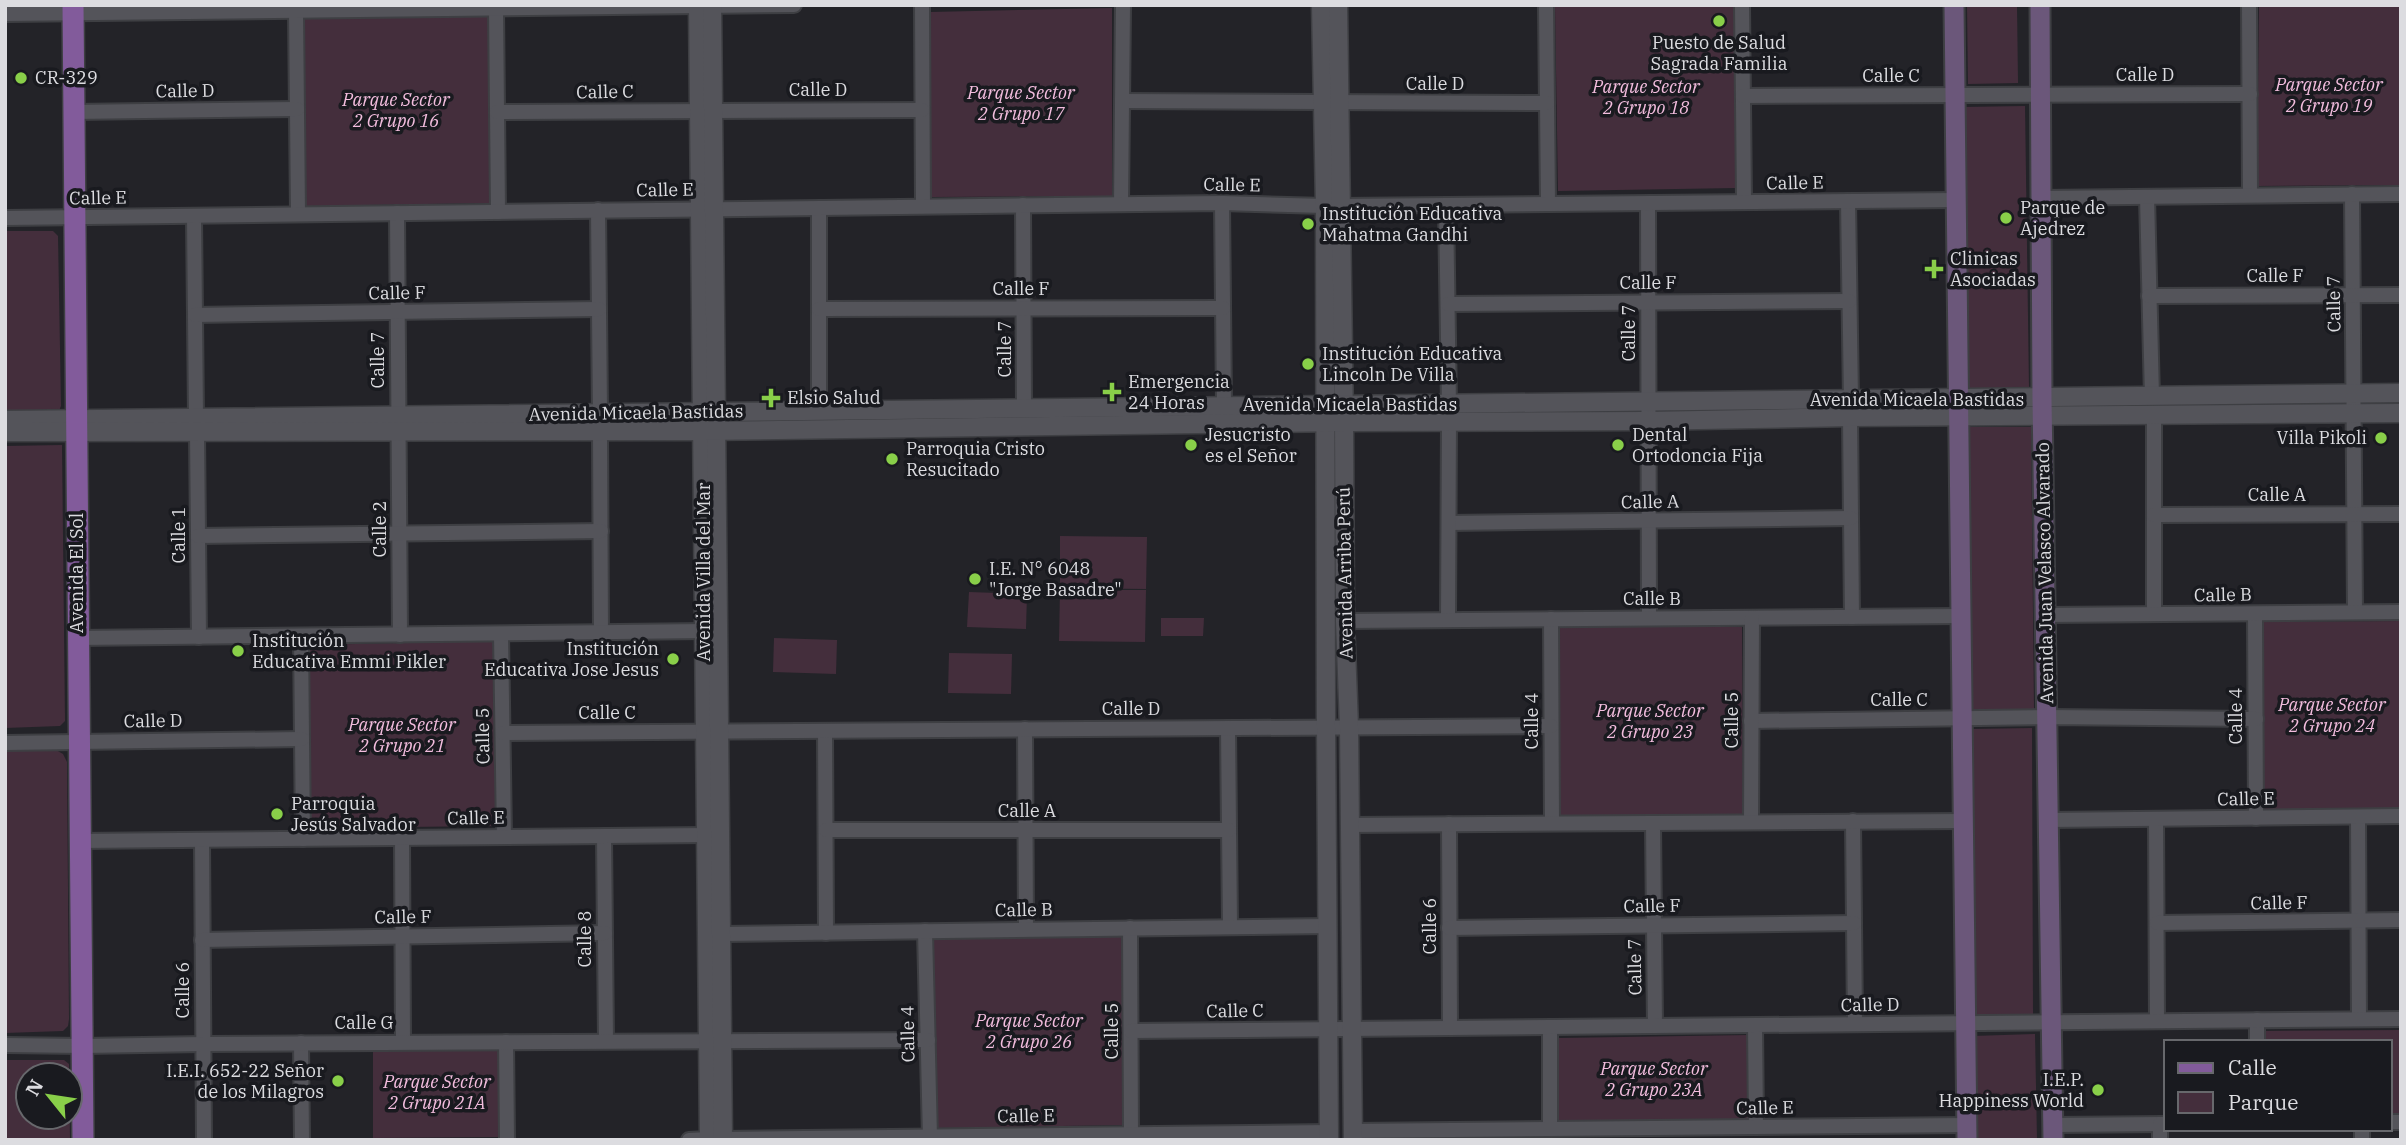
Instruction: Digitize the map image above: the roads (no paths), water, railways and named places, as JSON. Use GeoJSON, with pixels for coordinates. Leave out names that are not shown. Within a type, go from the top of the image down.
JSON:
{"type":"FeatureCollection","features":[{"type":"Feature","properties":{"kind":"main road"},"geometry":{"type":"LineString","coordinates":[[1954,5],[1967,1132]]}},
{"type":"Feature","properties":{"kind":"main road","name":"Avenida Juan Velasco Alvarado"},"geometry":{"type":"LineString","coordinates":[[2040,5],[2042,407],[2053,1133]]}},
{"type":"Feature","properties":{"kind":"main road","name":"Avenida El Sol"},"geometry":{"type":"LineString","coordinates":[[73,10],[83,1140]]}},
{"type":"Feature","properties":{"kind":"street"},"geometry":{"type":"LineString","coordinates":[[5,14],[73,10],[296,11],[794,5]]}},
{"type":"Feature","properties":{"kind":"street"},"geometry":{"type":"LineString","coordinates":[[922,5],[923,206]]}},
{"type":"Feature","properties":{"kind":"street"},"geometry":{"type":"LineString","coordinates":[[1121,204],[1124,5]]}},
{"type":"Feature","properties":{"kind":"street","name":"Avenida Arriba Perú"},"geometry":{"type":"LineString","coordinates":[[1321,5],[1331,102],[1335,414],[1326,727],[1328,926],[1353,1136]]}},
{"type":"Feature","properties":{"kind":"street","name":"Avenida Arriba Perú"},"geometry":{"type":"LineString","coordinates":[[1331,102],[1338,5]]}},
{"type":"Feature","properties":{"kind":"street"},"geometry":{"type":"LineString","coordinates":[[1546,5],[1548,204]]}},
{"type":"Feature","properties":{"kind":"street"},"geometry":{"type":"LineString","coordinates":[[1742,5],[1744,202]]}},
{"type":"Feature","properties":{"kind":"street"},"geometry":{"type":"LineString","coordinates":[[2249,5],[2250,195]]}},
{"type":"Feature","properties":{"kind":"street","name":"Avenida Villa del Mar"},"geometry":{"type":"LineString","coordinates":[[705,6],[712,732],[706,835],[715,1041],[723,1140]]}},
{"type":"Feature","properties":{"kind":"street"},"geometry":{"type":"LineString","coordinates":[[496,9],[498,212]]}},
{"type":"Feature","properties":{"kind":"street"},"geometry":{"type":"LineString","coordinates":[[296,11],[298,214]]}},
{"type":"Feature","properties":{"kind":"street","name":"Calle D"},"geometry":{"type":"LineString","coordinates":[[2040,95],[2249,94]]}},
{"type":"Feature","properties":{"kind":"street","name":"Calle C"},"geometry":{"type":"LineString","coordinates":[[1743,96],[2040,95]]}},
{"type":"Feature","properties":{"kind":"street"},"geometry":{"type":"LineString","coordinates":[[1122,101],[1331,102]]}},
{"type":"Feature","properties":{"kind":"street","name":"Calle D"},"geometry":{"type":"LineString","coordinates":[[1331,102],[1547,103]]}},
{"type":"Feature","properties":{"kind":"street","name":"Calle D"},"geometry":{"type":"LineString","coordinates":[[73,112],[297,109]]}},
{"type":"Feature","properties":{"kind":"street","name":"Calle D"},"geometry":{"type":"LineString","coordinates":[[706,109],[922,110]]}},
{"type":"Feature","properties":{"kind":"street","name":"Calle C"},"geometry":{"type":"LineString","coordinates":[[497,112],[706,109]]}},
{"type":"Feature","properties":{"kind":"street","name":"Calle 7"},"geometry":{"type":"LineString","coordinates":[[2352,194],[2355,413]]}},
{"type":"Feature","properties":{"kind":"street"},"geometry":{"type":"LineString","coordinates":[[2041,198],[2401,194]]}},
{"type":"Feature","properties":{"kind":"street"},"geometry":{"type":"LineString","coordinates":[[2147,197],[2154,614]]}},
{"type":"Feature","properties":{"kind":"street","name":"Calle E"},"geometry":{"type":"LineString","coordinates":[[5,218],[1222,203],[1333,206],[1956,200]]}},
{"type":"Feature","properties":{"kind":"street"},"geometry":{"type":"LineString","coordinates":[[1848,201],[1852,617]]}},
{"type":"Feature","properties":{"kind":"street"},"geometry":{"type":"LineString","coordinates":[[1222,203],[1224,405]]}},
{"type":"Feature","properties":{"kind":"street","name":"Calle 7"},"geometry":{"type":"LineString","coordinates":[[1647,421],[1648,203]]}},
{"type":"Feature","properties":{"kind":"street","name":"Calle 7"},"geometry":{"type":"LineString","coordinates":[[1023,205],[1024,409]]}},
{"type":"Feature","properties":{"kind":"street"},"geometry":{"type":"LineString","coordinates":[[1446,205],[1448,620]]}},
{"type":"Feature","properties":{"kind":"street"},"geometry":{"type":"LineString","coordinates":[[819,208],[819,410]]}},
{"type":"Feature","properties":{"kind":"street"},"geometry":{"type":"LineString","coordinates":[[598,210],[601,633]]}},
{"type":"Feature","properties":{"kind":"street","name":"Calle 7"},"geometry":{"type":"LineString","coordinates":[[397,213],[398,424]]}},
{"type":"Feature","properties":{"kind":"street"},"geometry":{"type":"LineString","coordinates":[[194,216],[196,425]]}},
{"type":"Feature","properties":{"kind":"street","name":"Calle F"},"geometry":{"type":"LineString","coordinates":[[2149,296],[2401,295]]}},
{"type":"Feature","properties":{"kind":"street","name":"Calle F"},"geometry":{"type":"LineString","coordinates":[[1448,304],[1849,300]]}},
{"type":"Feature","properties":{"kind":"street","name":"Calle F"},"geometry":{"type":"LineString","coordinates":[[195,315],[599,309]]}},
{"type":"Feature","properties":{"kind":"street","name":"Calle F"},"geometry":{"type":"LineString","coordinates":[[819,309],[1223,309]]}},
{"type":"Feature","properties":{"kind":"street","name":"Avenida Micaela Bastidas"},"geometry":{"type":"LineString","coordinates":[[2152,406],[2401,393]]}},
{"type":"Feature","properties":{"kind":"street","name":"Avenida Micaela Bastidas"},"geometry":{"type":"LineString","coordinates":[[600,422],[710,431],[1449,413],[1649,402],[1851,409],[2152,406],[2401,413]]}},
{"type":"Feature","properties":{"kind":"street","name":"Avenida Micaela Bastidas"},"geometry":{"type":"LineString","coordinates":[[5,432],[76,426],[600,422],[709,412],[819,410],[1224,405],[1335,414]]}},
{"type":"Feature","properties":{"kind":"street","name":"Avenida Micaela Bastidas"},"geometry":{"type":"LineString","coordinates":[[1449,413],[1647,421],[1851,409]]}},
{"type":"Feature","properties":{"kind":"street"},"geometry":{"type":"LineString","coordinates":[[2355,413],[2356,612]]}},
{"type":"Feature","properties":{"kind":"street","name":"Avenida Arriba Perú"},"geometry":{"type":"LineString","coordinates":[[1329,1136],[1340,1029],[1350,825],[1349,727],[1335,414]]}},
{"type":"Feature","properties":{"kind":"street","name":"Avenida Micaela Bastidas"},"geometry":{"type":"LineString","coordinates":[[5,420],[76,426]]}},
{"type":"Feature","properties":{"kind":"street"},"geometry":{"type":"LineString","coordinates":[[1647,421],[1649,618]]}},
{"type":"Feature","properties":{"kind":"street","name":"Calle 2"},"geometry":{"type":"LineString","coordinates":[[398,424],[400,635]]}},
{"type":"Feature","properties":{"kind":"street","name":"Calle 1"},"geometry":{"type":"LineString","coordinates":[[196,425],[199,637]]}},
{"type":"Feature","properties":{"kind":"street","name":"Avenida Villa del Mar"},"geometry":{"type":"LineString","coordinates":[[709,1140],[721,934],[705,631],[710,431]]}},
{"type":"Feature","properties":{"kind":"street","name":"Calle A"},"geometry":{"type":"LineString","coordinates":[[2154,515],[2401,514]]}},
{"type":"Feature","properties":{"kind":"street","name":"Calle A"},"geometry":{"type":"LineString","coordinates":[[1448,523],[1851,518]]}},
{"type":"Feature","properties":{"kind":"street"},"geometry":{"type":"LineString","coordinates":[[198,536],[601,531]]}},
{"type":"Feature","properties":{"kind":"street","name":"Calle B"},"geometry":{"type":"LineString","coordinates":[[2046,615],[2401,612]]}},
{"type":"Feature","properties":{"kind":"street","name":"Calle 4"},"geometry":{"type":"LineString","coordinates":[[2255,614],[2256,818]]}},
{"type":"Feature","properties":{"kind":"street","name":"Calle B"},"geometry":{"type":"LineString","coordinates":[[1345,621],[1961,616]]}},
{"type":"Feature","properties":{"kind":"street","name":"Calle 5"},"geometry":{"type":"LineString","coordinates":[[1751,822],[1752,618]]}},
{"type":"Feature","properties":{"kind":"street","name":"Calle 4"},"geometry":{"type":"LineString","coordinates":[[1550,619],[1552,823]]}},
{"type":"Feature","properties":{"kind":"street"},"geometry":{"type":"LineString","coordinates":[[78,638],[705,631]]}},
{"type":"Feature","properties":{"kind":"street","name":"Calle 5"},"geometry":{"type":"LineString","coordinates":[[501,634],[504,837]]}},
{"type":"Feature","properties":{"kind":"street"},"geometry":{"type":"LineString","coordinates":[[301,636],[303,839]]}},
{"type":"Feature","properties":{"kind":"street"},"geometry":{"type":"LineString","coordinates":[[2047,717],[2256,719]]}},
{"type":"Feature","properties":{"kind":"street","name":"Calle C"},"geometry":{"type":"LineString","coordinates":[[1751,721],[2047,717]]}},
{"type":"Feature","properties":{"kind":"street","name":"Calle D"},"geometry":{"type":"LineString","coordinates":[[712,732],[1551,726]]}},
{"type":"Feature","properties":{"kind":"street"},"geometry":{"type":"LineString","coordinates":[[1228,728],[1230,926]]}},
{"type":"Feature","properties":{"kind":"street"},"geometry":{"type":"LineString","coordinates":[[1025,729],[1026,929]]}},
{"type":"Feature","properties":{"kind":"street"},"geometry":{"type":"LineString","coordinates":[[825,731],[826,933]]}},
{"type":"Feature","properties":{"kind":"street","name":"Calle C"},"geometry":{"type":"LineString","coordinates":[[503,733],[712,732]]}},
{"type":"Feature","properties":{"kind":"street","name":"Calle D"},"geometry":{"type":"LineString","coordinates":[[5,743],[302,739]]}},
{"type":"Feature","properties":{"kind":"street","name":"Calle E"},"geometry":{"type":"LineString","coordinates":[[2049,820],[2401,816]]}},
{"type":"Feature","properties":{"kind":"street"},"geometry":{"type":"LineString","coordinates":[[2358,817],[2359,1020]]}},
{"type":"Feature","properties":{"kind":"street"},"geometry":{"type":"LineString","coordinates":[[2157,819],[2157,1021]]}},
{"type":"Feature","properties":{"kind":"street"},"geometry":{"type":"LineString","coordinates":[[1853,821],[1855,1024]]}},
{"type":"Feature","properties":{"kind":"street"},"geometry":{"type":"LineString","coordinates":[[1350,825],[1963,821]]}},
{"type":"Feature","properties":{"kind":"street","name":"Calle 7"},"geometry":{"type":"LineString","coordinates":[[1653,822],[1655,1026]]}},
{"type":"Feature","properties":{"kind":"street","name":"Calle 6"},"geometry":{"type":"LineString","coordinates":[[1449,824],[1450,1028]]}},
{"type":"Feature","properties":{"kind":"street","name":"Calle A"},"geometry":{"type":"LineString","coordinates":[[825,830],[1229,830]]}},
{"type":"Feature","properties":{"kind":"street","name":"Calle E"},"geometry":{"type":"LineString","coordinates":[[79,841],[706,835]]}},
{"type":"Feature","properties":{"kind":"street","name":"Calle 8"},"geometry":{"type":"LineString","coordinates":[[604,836],[606,1041]]}},
{"type":"Feature","properties":{"kind":"street"},"geometry":{"type":"LineString","coordinates":[[402,838],[403,1042]]}},
{"type":"Feature","properties":{"kind":"street","name":"Calle 6"},"geometry":{"type":"LineString","coordinates":[[202,840],[204,1140]]}},
{"type":"Feature","properties":{"kind":"street","name":"Calle F"},"geometry":{"type":"LineString","coordinates":[[2157,923],[2401,920]]}},
{"type":"Feature","properties":{"kind":"street","name":"Calle F"},"geometry":{"type":"LineString","coordinates":[[1450,928],[1854,923]]}},
{"type":"Feature","properties":{"kind":"street","name":"Calle B"},"geometry":{"type":"LineString","coordinates":[[721,934],[1328,926]]}},
{"type":"Feature","properties":{"kind":"street","name":"Calle 5"},"geometry":{"type":"LineString","coordinates":[[1130,928],[1131,1134]]}},
{"type":"Feature","properties":{"kind":"street","name":"Calle 4"},"geometry":{"type":"LineString","coordinates":[[925,931],[930,1137]]}},
{"type":"Feature","properties":{"kind":"street","name":"Calle F"},"geometry":{"type":"LineString","coordinates":[[202,940],[605,933]]}},
{"type":"Feature","properties":{"kind":"street","name":"Calle D"},"geometry":{"type":"LineString","coordinates":[[1340,1029],[2401,1019]]}},
{"type":"Feature","properties":{"kind":"street"},"geometry":{"type":"LineString","coordinates":[[2257,1020],[2257,1040]]}},
{"type":"Feature","properties":{"kind":"street"},"geometry":{"type":"LineString","coordinates":[[1755,1025],[1756,1127]]}},
{"type":"Feature","properties":{"kind":"street"},"geometry":{"type":"LineString","coordinates":[[1550,1027],[1550,1129]]}},
{"type":"Feature","properties":{"kind":"street","name":"Calle C"},"geometry":{"type":"LineString","coordinates":[[1131,1031],[1340,1029]]}},
{"type":"Feature","properties":{"kind":"street"},"geometry":{"type":"LineString","coordinates":[[715,1041],[928,1040]]}},
{"type":"Feature","properties":{"kind":"street","name":"Calle G"},"geometry":{"type":"LineString","coordinates":[[5,1045],[715,1041]]}},
{"type":"Feature","properties":{"kind":"street"},"geometry":{"type":"LineString","coordinates":[[506,1042],[507,1140]]}},
{"type":"Feature","properties":{"kind":"street"},"geometry":{"type":"LineString","coordinates":[[301,1043],[302,1140]]}},
{"type":"Feature","properties":{"kind":"street"},"geometry":{"type":"LineString","coordinates":[[2053,1133],[2163,1124],[2160,1140]]}},
{"type":"Feature","properties":{"kind":"street","name":"Calle E"},"geometry":{"type":"LineString","coordinates":[[1353,1136],[1452,1135],[1550,1129],[1653,1134],[1756,1127],[1856,1133],[1967,1132]]}},
{"type":"Feature","properties":{"kind":"street","name":"Calle E"},"geometry":{"type":"LineString","coordinates":[[723,1140],[1029,1138],[1131,1134],[1329,1136]]}},
{"type":"Feature","properties":{"kind":"street"},"geometry":{"type":"LineString","coordinates":[[689,1140],[709,1140]]}},
{"type":"Feature","properties":{"kind":"place","name":"Puesto de Salud Sagrada Familia"},"geometry":{"type":"Point","coordinates":[1719,21]}},
{"type":"Feature","properties":{"kind":"place","name":"CR-329"},"geometry":{"type":"Point","coordinates":[21,78]}},
{"type":"Feature","properties":{"kind":"place","name":"Parque de Ajedrez"},"geometry":{"type":"Point","coordinates":[2006,218]}},
{"type":"Feature","properties":{"kind":"place","name":"Institución Educativa Mahatma Gandhi"},"geometry":{"type":"Point","coordinates":[1308,224]}},
{"type":"Feature","properties":{"kind":"place","name":"Clinicas Asociadas"},"geometry":{"type":"Point","coordinates":[1934,269]}},
{"type":"Feature","properties":{"kind":"place","name":"Institución Educativa Lincoln De Villa"},"geometry":{"type":"Point","coordinates":[1308,364]}},
{"type":"Feature","properties":{"kind":"place","name":"Emergencia 24 Horas"},"geometry":{"type":"Point","coordinates":[1112,392]}},
{"type":"Feature","properties":{"kind":"place","name":"Elsio Salud"},"geometry":{"type":"Point","coordinates":[771,398]}},
{"type":"Feature","properties":{"kind":"place","name":"Villa Pikoli"},"geometry":{"type":"Point","coordinates":[2381,438]}},
{"type":"Feature","properties":{"kind":"place","name":"Jesucristo es el Señor"},"geometry":{"type":"Point","coordinates":[1191,445]}},
{"type":"Feature","properties":{"kind":"place","name":"Dental Ortodoncia Fija"},"geometry":{"type":"Point","coordinates":[1618,445]}},
{"type":"Feature","properties":{"kind":"place","name":"Parroquia Cristo Resucitado"},"geometry":{"type":"Point","coordinates":[892,459]}},
{"type":"Feature","properties":{"kind":"place","name":"I.E. N° 6048 \"Jorge Basadre\""},"geometry":{"type":"Point","coordinates":[975,579]}},
{"type":"Feature","properties":{"kind":"place","name":"Institución Educativa Emmi Pikler"},"geometry":{"type":"Point","coordinates":[238,651]}},
{"type":"Feature","properties":{"kind":"place","name":"Institución Educativa Jose Jesus"},"geometry":{"type":"Point","coordinates":[673,659]}},
{"type":"Feature","properties":{"kind":"place","name":"Parroquia Jesús Salvador"},"geometry":{"type":"Point","coordinates":[277,814]}},
{"type":"Feature","properties":{"kind":"place","name":"I.E.I. 652-22 Señor de los Milagros"},"geometry":{"type":"Point","coordinates":[338,1081]}},
{"type":"Feature","properties":{"kind":"place","name":"I.E.P. Happiness World"},"geometry":{"type":"Point","coordinates":[2098,1090]}},
{"type":"Feature","properties":{"kind":"park label","name":"Parque Sector 2 Grupo 19"},"geometry":{"type":"Point","coordinates":[2329,95]}},
{"type":"Feature","properties":{"kind":"park label","name":"Parque Sector 2 Grupo 18"},"geometry":{"type":"Point","coordinates":[1646,98]}},
{"type":"Feature","properties":{"kind":"park label","name":"Parque Sector 2 Grupo 17"},"geometry":{"type":"Point","coordinates":[1021,103]}},
{"type":"Feature","properties":{"kind":"park label","name":"Parque Sector 2 Grupo 16"},"geometry":{"type":"Point","coordinates":[396,110]}},
{"type":"Feature","properties":{"kind":"park label","name":"Parque Sector 2 Grupo 24"},"geometry":{"type":"Point","coordinates":[2332,715]}},
{"type":"Feature","properties":{"kind":"park label","name":"Parque Sector 2 Grupo 23"},"geometry":{"type":"Point","coordinates":[1650,721]}},
{"type":"Feature","properties":{"kind":"park label","name":"Parque Sector 2 Grupo 21"},"geometry":{"type":"Point","coordinates":[402,735]}},
{"type":"Feature","properties":{"kind":"park label","name":"Parque Sector 2 Grupo 26"},"geometry":{"type":"Point","coordinates":[1029,1031]}},
{"type":"Feature","properties":{"kind":"park label","name":"Parque Sector 2 Grupo 23A"},"geometry":{"type":"Point","coordinates":[1654,1079]}},
{"type":"Feature","properties":{"kind":"park label","name":"Parque Sector 2 Grupo 21A"},"geometry":{"type":"Point","coordinates":[437,1092]}}]}
